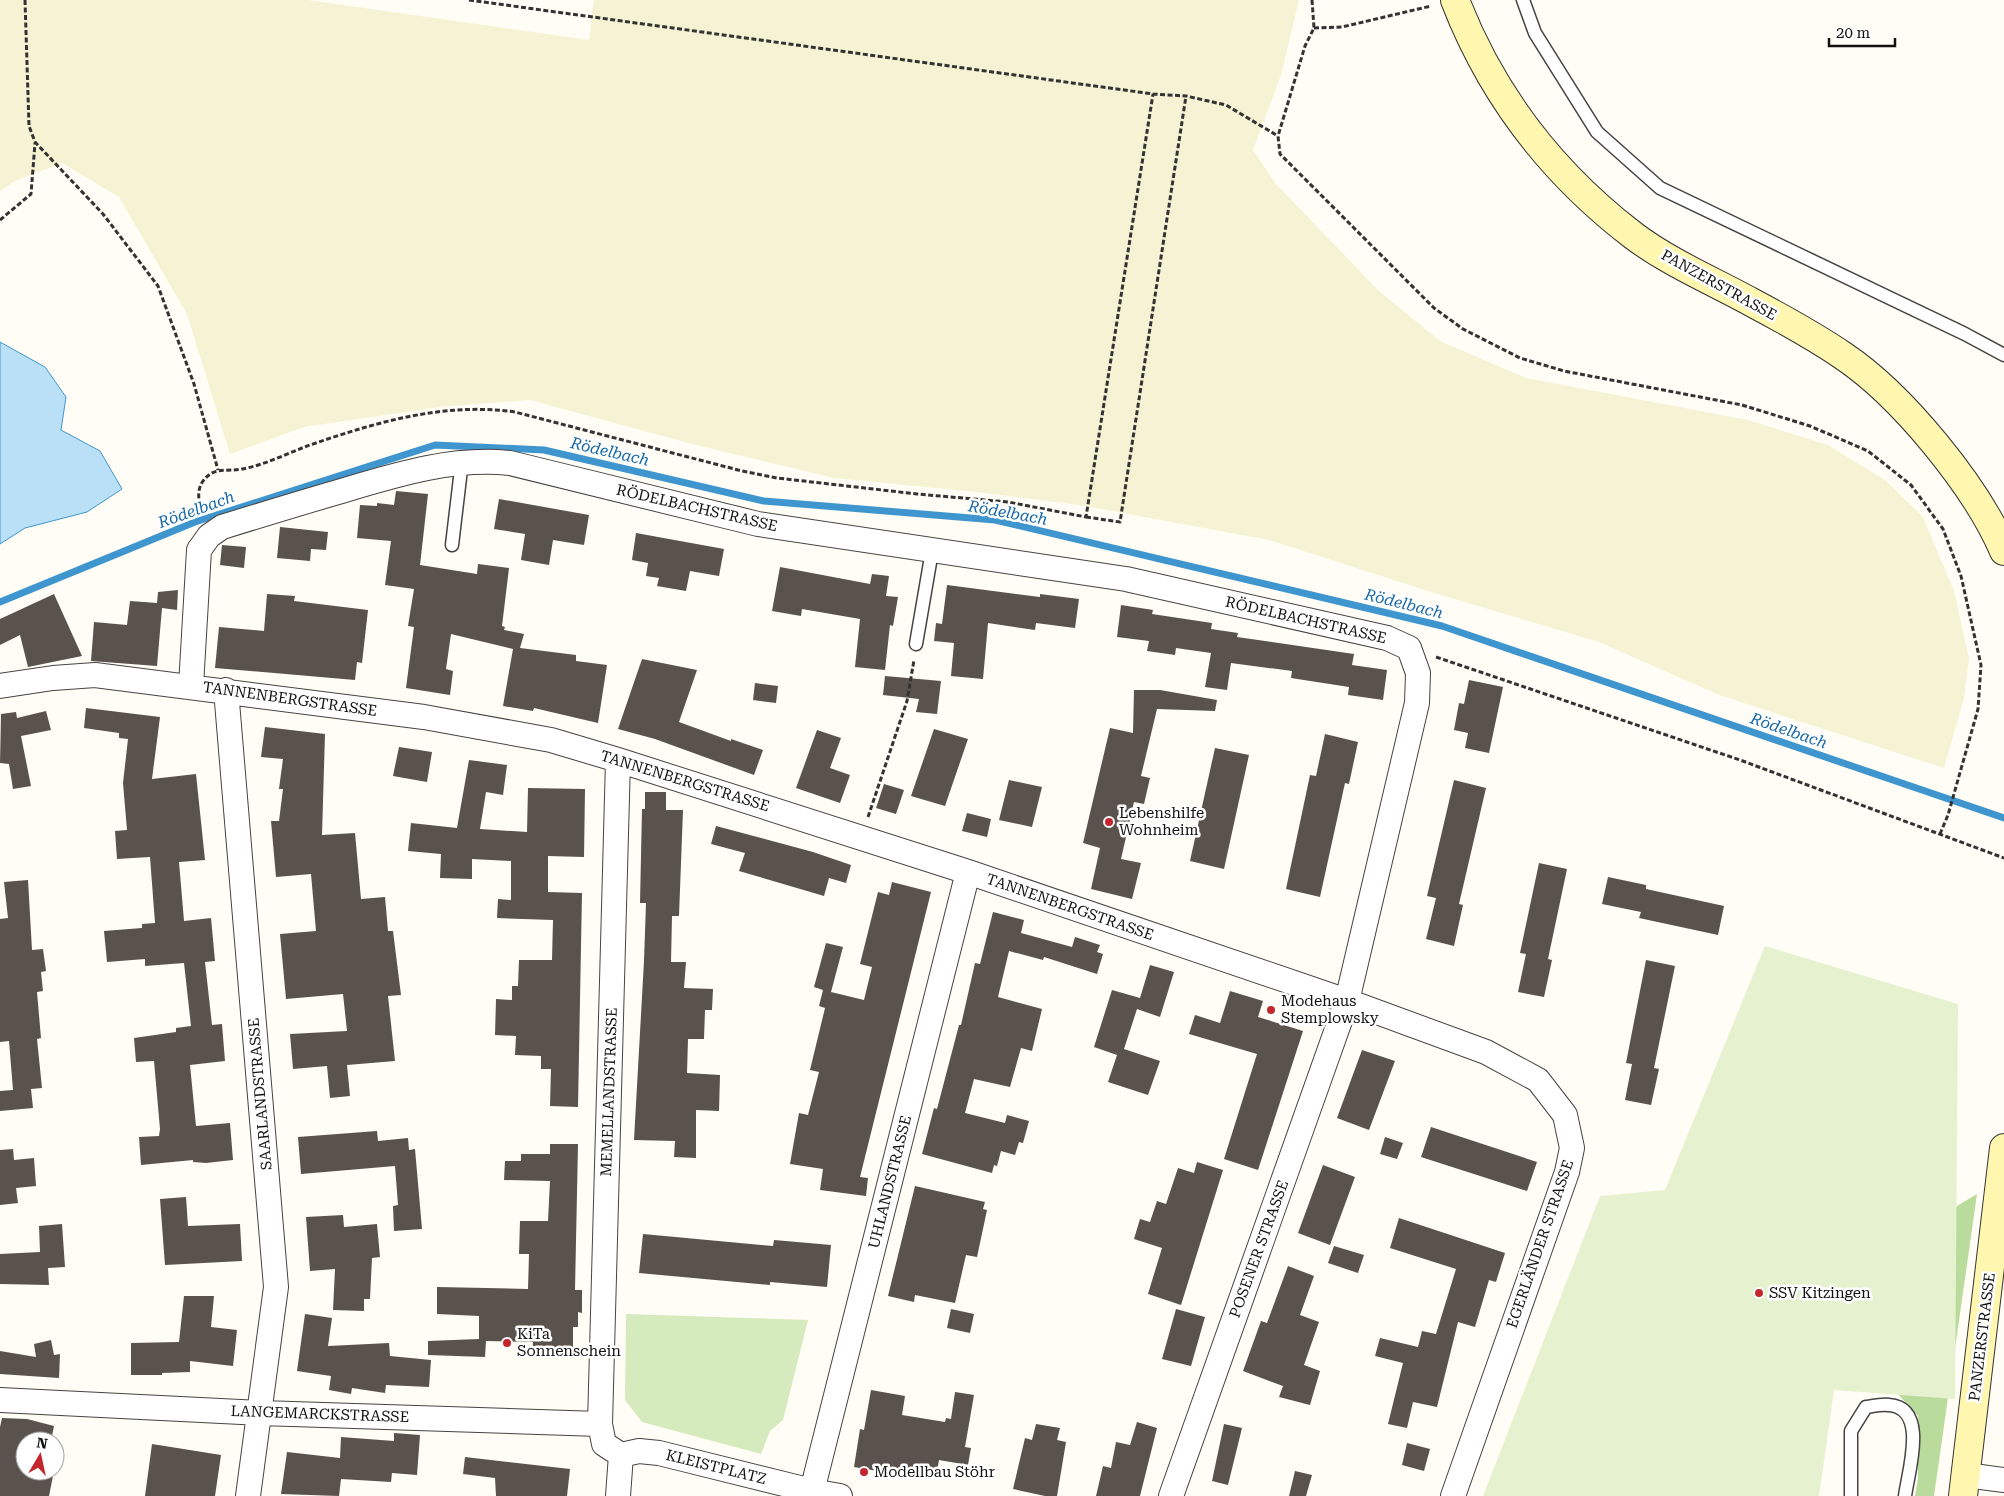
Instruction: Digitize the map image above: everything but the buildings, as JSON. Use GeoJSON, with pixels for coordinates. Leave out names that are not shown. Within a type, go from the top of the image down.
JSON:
{"type":"FeatureCollection","features":[{"type":"Feature","properties":{"kind":"main road","name":"PANZERSTRASSE"},"geometry":{"type":"LineString","coordinates":[[1455,0],[1472,40],[1490,75],[1536,144],[1590,199],[1635,237],[1843,356],[1886,391],[1941,452],[1964,484],[2004,551]]}},
{"type":"Feature","properties":{"kind":"main road","name":"PANZERSTRASSE"},"geometry":{"type":"LineString","coordinates":[[1965,1485],[2004,1148]]}},
{"type":"Feature","properties":{"kind":"street","name":"RÖDELBACHSTRASSE"},"geometry":{"type":"LineString","coordinates":[[191,686],[199,550],[209,536],[222,527],[394,475],[462,461],[510,462],[758,524],[1126,579],[1387,638],[1410,648]]}},
{"type":"Feature","properties":{"kind":"street"},"geometry":{"type":"LineString","coordinates":[[1346,1001],[1417,702],[1418,673],[1410,648]]}},
{"type":"Feature","properties":{"kind":"street","name":"TANNENBERGSTRASSE"},"geometry":{"type":"LineString","coordinates":[[0,686],[53,678],[95,675],[424,716],[550,740],[968,872],[1346,1001]]}},
{"type":"Feature","properties":{"kind":"street","name":"SAARLANDSTRASSE"},"geometry":{"type":"LineString","coordinates":[[226,690],[276,1287],[261,1413],[248,1496]]}},
{"type":"Feature","properties":{"kind":"street","name":"MEMELLANDSTRASSE"},"geometry":{"type":"LineString","coordinates":[[600,1424],[618,760]]}},
{"type":"Feature","properties":{"kind":"street","name":"UHLANDSTRASSE"},"geometry":{"type":"LineString","coordinates":[[812,1491],[968,872]]}},
{"type":"Feature","properties":{"kind":"street","name":"POSENER STRASSE"},"geometry":{"type":"LineString","coordinates":[[1171,1496],[1346,1001]]}},
{"type":"Feature","properties":{"kind":"street","name":"EGERLÄNDER STRASSE"},"geometry":{"type":"LineString","coordinates":[[1346,1001],[1486,1052],[1538,1080],[1565,1115],[1572,1148],[1567,1172],[1453,1496]]}},
{"type":"Feature","properties":{"kind":"street","name":"LANGEMARCKSTRASSE"},"geometry":{"type":"LineString","coordinates":[[0,1400],[261,1413],[600,1424]]}},
{"type":"Feature","properties":{"kind":"street"},"geometry":{"type":"LineString","coordinates":[[600,1424],[604,1444],[621,1454],[618,1496]]}},
{"type":"Feature","properties":{"kind":"street","name":"KLEISTPLATZ"},"geometry":{"type":"LineString","coordinates":[[621,1454],[639,1451],[659,1453],[812,1491],[840,1496]]}},
{"type":"Feature","properties":{"kind":"street"},"geometry":{"type":"LineString","coordinates":[[1965,1485],[2004,1480]]}},
{"type":"Feature","properties":{"kind":"lane"},"geometry":{"type":"LineString","coordinates":[[1522,0],[1535,33],[1597,132],[1660,188],[2004,355]]}},
{"type":"Feature","properties":{"kind":"lane"},"geometry":{"type":"LineString","coordinates":[[452,545],[462,461]]}},
{"type":"Feature","properties":{"kind":"lane"},"geometry":{"type":"LineString","coordinates":[[916,644],[932,551]]}},
{"type":"Feature","properties":{"kind":"lane"},"geometry":{"type":"LineString","coordinates":[[1851,1496],[1851,1431],[1866,1407],[1891,1404],[1906,1413],[1913,1425],[1915,1442],[1905,1496]]}},
{"type":"Feature","properties":{"kind":"path"},"geometry":{"type":"LineString","coordinates":[[25,0],[29,126],[35,142],[103,214],[158,286],[194,384],[218,470]]}},
{"type":"Feature","properties":{"kind":"path"},"geometry":{"type":"LineString","coordinates":[[469,0],[1153,94],[1186,96],[1226,105],[1278,136]]}},
{"type":"Feature","properties":{"kind":"path"},"geometry":{"type":"LineString","coordinates":[[1312,0],[1314,28],[1305,46],[1278,136],[1280,154],[1434,308],[1462,329],[1520,358],[1564,371],[1742,405],[1810,426],[1868,451],[1911,485],[1943,529],[1961,576],[1981,665],[1978,709],[1948,815],[1940,834]]}},
{"type":"Feature","properties":{"kind":"path"},"geometry":{"type":"LineString","coordinates":[[1314,28],[1342,27],[1455,0]]}},
{"type":"Feature","properties":{"kind":"path"},"geometry":{"type":"LineString","coordinates":[[1086,517],[1153,94]]}},
{"type":"Feature","properties":{"kind":"path"},"geometry":{"type":"LineString","coordinates":[[200,505],[198,493],[204,480],[218,470],[241,470],[344,434],[407,416],[483,407],[552,420],[742,471],[777,478],[1008,502],[1120,522],[1186,96]]}},
{"type":"Feature","properties":{"kind":"path"},"geometry":{"type":"LineString","coordinates":[[0,220],[31,194],[35,142]]}},
{"type":"Feature","properties":{"kind":"path"},"geometry":{"type":"LineString","coordinates":[[861,837],[907,701],[916,644]]}},
{"type":"Feature","properties":{"kind":"path"},"geometry":{"type":"LineString","coordinates":[[1410,648],[1740,760],[2004,858]]}},
{"type":"Feature","properties":{"kind":"shaded area"},"geometry":{"type":"Polygon","coordinates":[[[0,0],[308,0],[589,40],[594,0],[1299,0],[1281,75],[1253,150],[1275,183],[1379,291],[1440,341],[1526,378],[1748,420],[1828,445],[1885,480],[1923,517],[1954,591],[1969,658],[1964,698],[1944,768],[1719,695],[1599,642],[1428,591],[1269,540],[1079,505],[977,492],[834,478],[688,443],[530,400],[440,407],[304,427],[230,454],[187,314],[119,197],[62,163],[15,181],[0,191],[0,0]]]}},
{"type":"Feature","properties":{"kind":"green space","name":"SSV Kitzingen"},"geometry":{"type":"Polygon","coordinates":[[[1765,946],[1958,1004],[1955,1399],[1834,1390],[1819,1496],[1483,1496],[1600,1196],[1665,1190],[1765,946]]]}},
{"type":"Feature","properties":{"kind":"green space"},"geometry":{"type":"Polygon","coordinates":[[[1977,1194],[1934,1496],[1915,1496],[1918,1479],[1918,1416],[1885,1380],[1957,1206],[1977,1194]]]}},
{"type":"Feature","properties":{"kind":"green space"},"geometry":{"type":"Polygon","coordinates":[[[626,1314],[808,1320],[783,1420],[770,1431],[761,1454],[642,1422],[625,1400],[626,1314]]]}},
{"type":"Feature","properties":{"kind":"water"},"geometry":{"type":"Polygon","coordinates":[[[0,342],[45,367],[66,397],[61,430],[100,451],[122,489],[87,512],[25,528],[0,544],[0,342]]]}},
{"type":"Feature","properties":{"kind":"waterway","name":"Rödelbach"},"geometry":{"type":"LineString","coordinates":[[0,602],[195,522],[435,445],[544,450],[764,501],[995,520],[1442,626],[2004,818]]}},
{"type":"Feature","properties":{"kind":"place","name":"Lebenshilfe Wohnheim"},"geometry":{"type":"Point","coordinates":[1109,822]}},
{"type":"Feature","properties":{"kind":"place","name":"Modehaus Stemplowsky"},"geometry":{"type":"Point","coordinates":[1271,1010]}},
{"type":"Feature","properties":{"kind":"place","name":"SSV Kitzingen"},"geometry":{"type":"Point","coordinates":[1759,1293]}},
{"type":"Feature","properties":{"kind":"place","name":"KiTa Sonnenschein"},"geometry":{"type":"Point","coordinates":[507,1343]}},
{"type":"Feature","properties":{"kind":"place","name":"Modellbau Stöhr"},"geometry":{"type":"Point","coordinates":[864,1472]}}]}
